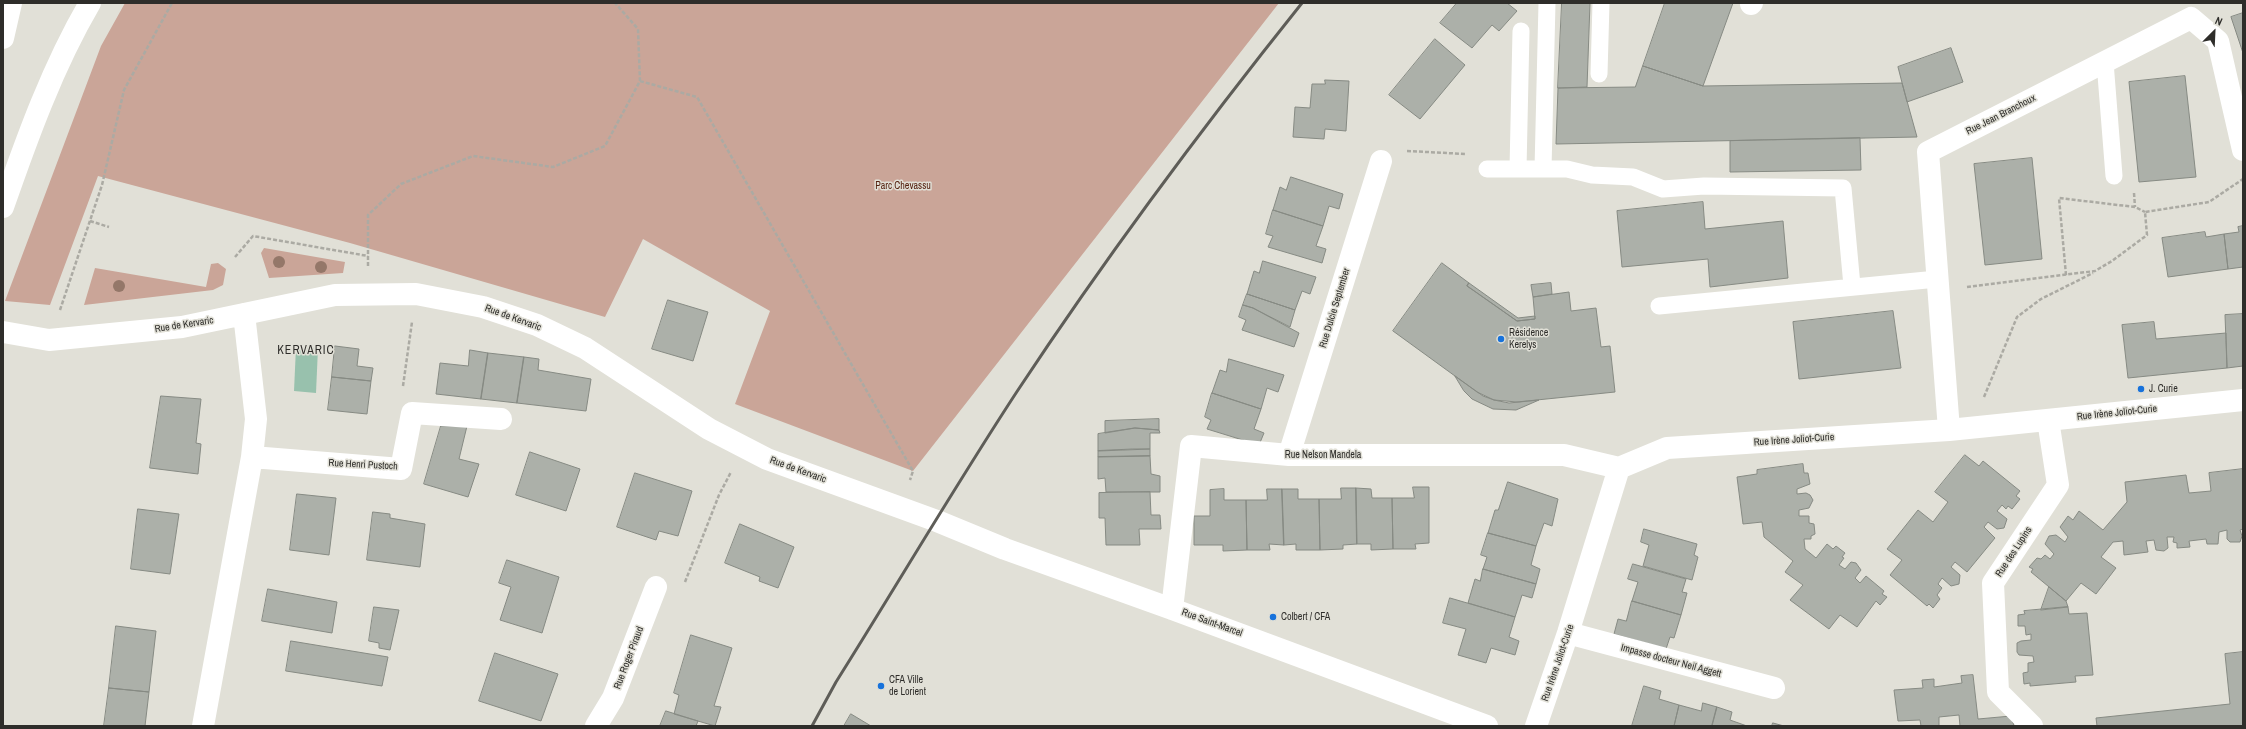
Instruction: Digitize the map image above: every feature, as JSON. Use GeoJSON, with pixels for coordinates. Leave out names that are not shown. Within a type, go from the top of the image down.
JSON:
{"type":"FeatureCollection","features":[{"type":"Feature","properties":{"kind":"street"},"geometry":{"type":"LineString","coordinates":[[3,38],[11,3]]}},
{"type":"Feature","properties":{"kind":"street"},"geometry":{"type":"LineString","coordinates":[[3,207],[42,103],[78,22],[90,3]]}},
{"type":"Feature","properties":{"kind":"street","name":"Rue Jean Branchoux"},"geometry":{"type":"LineString","coordinates":[[1949,430],[1928,152],[2191,18],[2218,41],[2243,150]]}},
{"type":"Feature","properties":{"kind":"street","name":"Rue Dulcie September"},"geometry":{"type":"LineString","coordinates":[[1288,455],[1381,161]]}},
{"type":"Feature","properties":{"kind":"street","name":"Rue de Kervaric"},"geometry":{"type":"LineString","coordinates":[[3,332],[49,340],[182,327],[335,295],[416,294],[483,307],[537,325],[585,348],[709,429],[767,459],[937,521]]}},
{"type":"Feature","properties":{"kind":"street"},"geometry":{"type":"LineString","coordinates":[[203,726],[252,457],[256,419],[244,314]]}},
{"type":"Feature","properties":{"kind":"street","name":"Rue Irène Joliot-Curie"},"geometry":{"type":"LineString","coordinates":[[1536,726],[1568,633],[1619,468],[1667,448],[1949,430],[2243,400]]}},
{"type":"Feature","properties":{"kind":"street"},"geometry":{"type":"LineString","coordinates":[[412,413],[501,419]]}},
{"type":"Feature","properties":{"kind":"street","name":"Rue Henri Pustoch"},"geometry":{"type":"LineString","coordinates":[[252,457],[402,470],[412,413]]}},
{"type":"Feature","properties":{"kind":"street","name":"Rue des Lupins"},"geometry":{"type":"LineString","coordinates":[[2032,726],[1998,692],[1993,583],[2058,485],[2048,420]]}},
{"type":"Feature","properties":{"kind":"street","name":"Rue Nelson Mandela"},"geometry":{"type":"LineString","coordinates":[[1172,609],[1191,446],[1288,455],[1564,455],[1619,468]]}},
{"type":"Feature","properties":{"kind":"street","name":"Rue Saint-Marcel"},"geometry":{"type":"LineString","coordinates":[[937,521],[1006,549],[1487,726]]}},
{"type":"Feature","properties":{"kind":"street","name":"Rue Roger Piraud"},"geometry":{"type":"LineString","coordinates":[[596,726],[614,698],[656,586]]}},
{"type":"Feature","properties":{"kind":"street","name":"Impasse docteur Neil Aggett"},"geometry":{"type":"LineString","coordinates":[[1568,633],[1774,688]]}},
{"type":"Feature","properties":{"kind":"lane"},"geometry":{"type":"LineString","coordinates":[[1543,169],[1547,3]]}},
{"type":"Feature","properties":{"kind":"lane"},"geometry":{"type":"LineString","coordinates":[[1599,74],[1601,3]]}},
{"type":"Feature","properties":{"kind":"lane"},"geometry":{"type":"LineString","coordinates":[[1518,169],[1521,31]]}},
{"type":"Feature","properties":{"kind":"lane"},"geometry":{"type":"LineString","coordinates":[[2105,62],[2114,176]]}},
{"type":"Feature","properties":{"kind":"lane"},"geometry":{"type":"LineString","coordinates":[[1487,170],[1567,169],[1592,175],[1633,177],[1663,189],[1704,186],[1843,188],[1852,286]]}},
{"type":"Feature","properties":{"kind":"lane"},"geometry":{"type":"LineString","coordinates":[[1659,306],[1852,286],[1938,284]]}},
{"type":"Feature","properties":{"kind":"path"},"geometry":{"type":"LineString","coordinates":[[49,340],[102,186],[124,90],[172,3]]}},
{"type":"Feature","properties":{"kind":"path"},"geometry":{"type":"LineString","coordinates":[[367,294],[368,215],[401,184],[472,156],[553,167],[605,146],[640,82],[638,29],[615,3]]}},
{"type":"Feature","properties":{"kind":"path"},"geometry":{"type":"LineString","coordinates":[[640,82],[697,97],[913,471],[900,507]]}},
{"type":"Feature","properties":{"kind":"path"},"geometry":{"type":"LineString","coordinates":[[1381,161],[1406,151],[1479,154],[1487,170]]}},
{"type":"Feature","properties":{"kind":"path"},"geometry":{"type":"LineString","coordinates":[[2066,275],[2059,198],[2135,207],[2145,212],[2209,202],[2243,179]]}},
{"type":"Feature","properties":{"kind":"path"},"geometry":{"type":"LineString","coordinates":[[1971,428],[2017,317],[2041,299],[2095,272],[2148,235],[2145,212]]}},
{"type":"Feature","properties":{"kind":"path"},"geometry":{"type":"LineString","coordinates":[[90,221],[108,227]]}},
{"type":"Feature","properties":{"kind":"path"},"geometry":{"type":"LineString","coordinates":[[236,257],[253,236],[368,256]]}},
{"type":"Feature","properties":{"kind":"path"},"geometry":{"type":"LineString","coordinates":[[1938,284],[2095,272]]}},
{"type":"Feature","properties":{"kind":"path"},"geometry":{"type":"LineString","coordinates":[[412,413],[402,394],[416,294]]}},
{"type":"Feature","properties":{"kind":"path"},"geometry":{"type":"LineString","coordinates":[[656,586],[683,587],[719,495]]}},
{"type":"Feature","properties":{"kind":"green space","name":"Parc Chevassu"},"geometry":{"type":"Polygon","coordinates":[[[125,3],[1279,3],[913,471],[735,404],[770,311],[643,239],[605,317],[350,243],[98,176],[50,305],[5,301],[101,46],[125,3]]]}},
{"type":"Feature","properties":{"kind":"green space"},"geometry":{"type":"Polygon","coordinates":[[[264,248],[345,262],[343,273],[269,278],[261,253],[264,248]]]}},
{"type":"Feature","properties":{"kind":"green space"},"geometry":{"type":"Polygon","coordinates":[[[218,263],[226,269],[223,285],[213,290],[84,305],[95,268],[206,287],[211,264],[218,263]]]}},
{"type":"Feature","properties":{"kind":"shaded area"},"geometry":{"type":"Polygon","coordinates":[[[296,347],[318,348],[316,393],[294,391],[296,347]]]}},
{"type":"Feature","properties":{"kind":"building"},"geometry":{"type":"Polygon","coordinates":[[[1457,3],[1507,3],[1517,11],[1499,31],[1492,25],[1472,48],[1440,23],[1457,3]]]}},
{"type":"Feature","properties":{"kind":"building"},"geometry":{"type":"Polygon","coordinates":[[[1562,3],[1590,3],[1587,87],[1558,88],[1562,3]]]}},
{"type":"Feature","properties":{"kind":"building"},"geometry":{"type":"Polygon","coordinates":[[[1665,3],[1733,3],[1703,86],[1643,66],[1665,3]]]}},
{"type":"Feature","properties":{"kind":"building"},"geometry":{"type":"Polygon","coordinates":[[[2243,13],[2243,53],[2231,17],[2243,13]]]}},
{"type":"Feature","properties":{"kind":"building"},"geometry":{"type":"Polygon","coordinates":[[[1435,39],[1465,65],[1420,119],[1389,95],[1435,39]]]}},
{"type":"Feature","properties":{"kind":"building"},"geometry":{"type":"Polygon","coordinates":[[[1951,48],[1963,82],[1907,102],[1898,67],[1951,48]]]}},
{"type":"Feature","properties":{"kind":"building"},"geometry":{"type":"Polygon","coordinates":[[[1643,66],[1703,86],[1902,83],[1917,137],[1556,144],[1558,88],[1635,87],[1643,66]]]}},
{"type":"Feature","properties":{"kind":"building"},"geometry":{"type":"Polygon","coordinates":[[[2185,76],[2196,177],[2139,182],[2129,82],[2185,76]]]}},
{"type":"Feature","properties":{"kind":"building"},"geometry":{"type":"Polygon","coordinates":[[[1325,80],[1349,81],[1346,131],[1325,129],[1324,139],[1293,137],[1295,107],[1310,108],[1312,84],[1325,84],[1325,80]]]}},
{"type":"Feature","properties":{"kind":"building"},"geometry":{"type":"Polygon","coordinates":[[[1860,138],[1861,170],[1730,172],[1730,141],[1860,138]]]}},
{"type":"Feature","properties":{"kind":"building"},"geometry":{"type":"Polygon","coordinates":[[[2032,158],[2042,259],[1985,265],[1974,164],[2032,158]]]}},
{"type":"Feature","properties":{"kind":"building"},"geometry":{"type":"Polygon","coordinates":[[[1291,177],[1343,194],[1339,209],[1329,206],[1323,226],[1273,210],[1280,187],[1286,190],[1291,177]]]}},
{"type":"Feature","properties":{"kind":"building"},"geometry":{"type":"Polygon","coordinates":[[[1703,202],[1705,229],[1783,221],[1788,278],[1710,287],[1708,259],[1622,267],[1617,211],[1703,202]]]}},
{"type":"Feature","properties":{"kind":"building"},"geometry":{"type":"Polygon","coordinates":[[[1273,210],[1323,226],[1316,246],[1326,249],[1322,263],[1268,247],[1273,236],[1266,234],[1273,210]]]}},
{"type":"Feature","properties":{"kind":"building"},"geometry":{"type":"Polygon","coordinates":[[[2243,226],[2243,267],[2228,269],[2224,234],[2239,232],[2238,227],[2243,226]]]}},
{"type":"Feature","properties":{"kind":"building"},"geometry":{"type":"Polygon","coordinates":[[[2205,232],[2206,237],[2224,234],[2228,269],[2168,277],[2162,238],[2205,232]]]}},
{"type":"Feature","properties":{"kind":"building"},"geometry":{"type":"Polygon","coordinates":[[[1263,261],[1316,277],[1310,294],[1302,291],[1295,310],[1247,294],[1254,271],[1259,273],[1263,261]]]}},
{"type":"Feature","properties":{"kind":"building","name":"Résidence Kerelys"},"geometry":{"type":"Polygon","coordinates":[[[1442,263],[1469,283],[1467,286],[1517,321],[1535,319],[1533,297],[1569,292],[1571,311],[1596,308],[1601,347],[1610,346],[1615,392],[1517,402],[1494,400],[1477,392],[1393,331],[1442,263]]]}},
{"type":"Feature","properties":{"kind":"building"},"geometry":{"type":"Polygon","coordinates":[[[1469,283],[1518,318],[1535,316],[1535,319],[1517,321],[1467,286],[1469,283]]]}},
{"type":"Feature","properties":{"kind":"building"},"geometry":{"type":"Polygon","coordinates":[[[1551,283],[1552,294],[1533,297],[1531,285],[1551,283]]]}},
{"type":"Feature","properties":{"kind":"building"},"geometry":{"type":"Polygon","coordinates":[[[1247,294],[1295,310],[1290,327],[1253,308],[1243,305],[1247,294]]]}},
{"type":"Feature","properties":{"kind":"building"},"geometry":{"type":"Polygon","coordinates":[[[668,300],[708,312],[693,361],[652,349],[668,300]]]}},
{"type":"Feature","properties":{"kind":"building"},"geometry":{"type":"Polygon","coordinates":[[[1243,305],[1253,308],[1299,333],[1294,347],[1242,330],[1246,320],[1239,317],[1243,305]]]}},
{"type":"Feature","properties":{"kind":"building"},"geometry":{"type":"Polygon","coordinates":[[[1893,311],[1901,368],[1799,379],[1793,322],[1893,311]]]}},
{"type":"Feature","properties":{"kind":"building"},"geometry":{"type":"Polygon","coordinates":[[[2243,314],[2243,366],[2227,368],[2225,315],[2243,314]]]}},
{"type":"Feature","properties":{"kind":"building"},"geometry":{"type":"Polygon","coordinates":[[[2154,322],[2156,339],[2226,333],[2227,368],[2128,378],[2122,325],[2154,322]]]}},
{"type":"Feature","properties":{"kind":"building"},"geometry":{"type":"Polygon","coordinates":[[[335,346],[359,349],[357,366],[373,368],[371,381],[332,377],[335,346]]]}},
{"type":"Feature","properties":{"kind":"building"},"geometry":{"type":"Polygon","coordinates":[[[470,350],[488,353],[481,399],[436,394],[440,363],[468,366],[470,350]]]}},
{"type":"Feature","properties":{"kind":"building"},"geometry":{"type":"Polygon","coordinates":[[[488,353],[524,357],[517,403],[481,399],[488,353]]]}},
{"type":"Feature","properties":{"kind":"building"},"geometry":{"type":"Polygon","coordinates":[[[524,357],[539,359],[538,370],[591,379],[586,411],[517,403],[524,357]]]}},
{"type":"Feature","properties":{"kind":"building"},"geometry":{"type":"Polygon","coordinates":[[[1229,359],[1284,375],[1278,392],[1267,388],[1261,409],[1212,393],[1220,370],[1226,372],[1229,359]]]}},
{"type":"Feature","properties":{"kind":"building"},"geometry":{"type":"Polygon","coordinates":[[[1455,376],[1483,396],[1494,400],[1509,403],[1539,400],[1516,410],[1493,409],[1472,399],[1464,391],[1455,376]]]}},
{"type":"Feature","properties":{"kind":"building"},"geometry":{"type":"Polygon","coordinates":[[[332,377],[371,381],[367,414],[328,410],[332,377]]]}},
{"type":"Feature","properties":{"kind":"building"},"geometry":{"type":"Polygon","coordinates":[[[1212,393],[1261,409],[1254,429],[1264,433],[1259,445],[1207,429],[1211,420],[1205,417],[1212,393]]]}},
{"type":"Feature","properties":{"kind":"building"},"geometry":{"type":"Polygon","coordinates":[[[161,396],[201,399],[196,443],[201,444],[198,474],[150,468],[161,396]]]}},
{"type":"Feature","properties":{"kind":"building"},"geometry":{"type":"Polygon","coordinates":[[[1159,419],[1159,430],[1135,428],[1105,433],[1105,421],[1159,419]]]}},
{"type":"Feature","properties":{"kind":"building"},"geometry":{"type":"Polygon","coordinates":[[[441,426],[467,426],[459,459],[479,464],[468,497],[424,484],[441,426]]]}},
{"type":"Feature","properties":{"kind":"building"},"geometry":{"type":"Polygon","coordinates":[[[1135,428],[1159,430],[1160,433],[1150,433],[1150,449],[1098,451],[1098,434],[1135,428]]]}},
{"type":"Feature","properties":{"kind":"building"},"geometry":{"type":"Polygon","coordinates":[[[1150,449],[1150,456],[1098,457],[1098,451],[1150,449]]]}},
{"type":"Feature","properties":{"kind":"building"},"geometry":{"type":"Polygon","coordinates":[[[530,452],[580,469],[566,511],[516,495],[530,452]]]}},
{"type":"Feature","properties":{"kind":"building"},"geometry":{"type":"Polygon","coordinates":[[[1965,455],[1979,466],[1983,461],[2020,491],[2016,496],[2020,499],[2012,509],[2008,506],[2006,509],[2002,505],[1997,511],[2007,519],[2004,528],[1997,529],[1988,522],[1984,527],[1995,538],[1967,572],[1955,562],[1951,567],[1960,575],[1959,584],[1951,586],[1942,578],[1938,584],[1942,588],[1937,595],[1940,599],[1933,608],[1929,604],[1927,606],[1890,575],[1902,560],[1887,549],[1918,510],[1933,522],[1948,502],[1935,492],[1965,455]]]}},
{"type":"Feature","properties":{"kind":"building"},"geometry":{"type":"Polygon","coordinates":[[[1150,456],[1151,474],[1160,476],[1160,492],[1106,492],[1105,478],[1098,479],[1098,457],[1150,456]]]}},
{"type":"Feature","properties":{"kind":"building"},"geometry":{"type":"Polygon","coordinates":[[[1803,464],[1804,473],[1808,473],[1810,484],[1797,489],[1797,494],[1806,493],[1810,495],[1813,500],[1809,508],[1799,510],[1799,516],[1809,516],[1809,523],[1814,524],[1815,534],[1811,536],[1811,539],[1804,539],[1805,549],[1816,558],[1827,544],[1833,549],[1836,546],[1845,553],[1842,557],[1844,558],[1839,565],[1845,569],[1851,562],[1856,563],[1861,570],[1855,578],[1860,583],[1866,576],[1884,591],[1882,594],[1887,597],[1880,605],[1876,601],[1857,627],[1840,615],[1829,629],[1790,600],[1803,585],[1785,572],[1793,561],[1764,537],[1762,522],[1743,524],[1737,477],[1757,474],[1757,470],[1803,464]]]}},
{"type":"Feature","properties":{"kind":"building"},"geometry":{"type":"Polygon","coordinates":[[[2243,469],[2243,529],[2240,530],[2242,536],[2240,542],[2230,542],[2227,539],[2227,530],[2219,532],[2218,544],[2207,544],[2206,539],[2189,541],[2190,547],[2177,548],[2177,543],[2173,542],[2174,537],[2167,537],[2168,548],[2164,551],[2156,550],[2154,540],[2146,541],[2148,552],[2124,555],[2123,541],[2113,542],[2101,557],[2116,568],[2096,594],[2081,583],[2066,601],[2031,572],[2033,569],[2029,567],[2037,558],[2041,559],[2045,555],[2050,559],[2054,554],[2045,544],[2049,536],[2056,535],[2065,542],[2068,537],[2060,527],[2068,516],[2073,520],[2079,511],[2103,530],[2127,502],[2125,482],[2186,475],[2189,493],[2211,491],[2209,473],[2243,469]]]}},
{"type":"Feature","properties":{"kind":"building"},"geometry":{"type":"Polygon","coordinates":[[[635,473],[692,491],[678,536],[659,531],[656,540],[617,527],[635,473]]]}},
{"type":"Feature","properties":{"kind":"building"},"geometry":{"type":"Polygon","coordinates":[[[1508,482],[1558,499],[1552,526],[1544,523],[1536,546],[1488,533],[1495,510],[1498,510],[1508,482]]]}},
{"type":"Feature","properties":{"kind":"building"},"geometry":{"type":"Polygon","coordinates":[[[1413,487],[1429,487],[1429,543],[1415,544],[1416,549],[1393,549],[1392,498],[1414,498],[1413,487]]]}},
{"type":"Feature","properties":{"kind":"building"},"geometry":{"type":"Polygon","coordinates":[[[1341,488],[1356,488],[1357,544],[1343,545],[1343,549],[1320,550],[1319,499],[1341,499],[1341,488]]]}},
{"type":"Feature","properties":{"kind":"building"},"geometry":{"type":"Polygon","coordinates":[[[1356,488],[1371,489],[1372,498],[1392,498],[1393,549],[1371,550],[1371,544],[1357,544],[1356,488]]]}},
{"type":"Feature","properties":{"kind":"building"},"geometry":{"type":"Polygon","coordinates":[[[1224,489],[1224,500],[1246,500],[1247,550],[1223,551],[1223,545],[1194,545],[1194,516],[1210,516],[1210,490],[1224,489]]]}},
{"type":"Feature","properties":{"kind":"building"},"geometry":{"type":"Polygon","coordinates":[[[1267,489],[1282,489],[1284,545],[1269,544],[1270,550],[1247,550],[1246,500],[1267,500],[1267,489]]]}},
{"type":"Feature","properties":{"kind":"building"},"geometry":{"type":"Polygon","coordinates":[[[1282,489],[1298,489],[1298,499],[1319,499],[1320,550],[1296,550],[1296,544],[1284,545],[1282,489]]]}},
{"type":"Feature","properties":{"kind":"building"},"geometry":{"type":"Polygon","coordinates":[[[1150,492],[1151,515],[1160,515],[1161,529],[1139,529],[1140,545],[1106,545],[1105,518],[1099,518],[1099,493],[1150,492]]]}},
{"type":"Feature","properties":{"kind":"building"},"geometry":{"type":"Polygon","coordinates":[[[297,494],[336,498],[329,555],[290,550],[297,494]]]}},
{"type":"Feature","properties":{"kind":"building"},"geometry":{"type":"Polygon","coordinates":[[[138,509],[179,514],[170,574],[131,569],[138,509]]]}},
{"type":"Feature","properties":{"kind":"building"},"geometry":{"type":"Polygon","coordinates":[[[373,512],[390,514],[390,518],[425,524],[420,567],[367,560],[373,512]]]}},
{"type":"Feature","properties":{"kind":"building"},"geometry":{"type":"Polygon","coordinates":[[[740,524],[794,547],[778,588],[759,581],[760,577],[725,563],[740,524]]]}},
{"type":"Feature","properties":{"kind":"building"},"geometry":{"type":"Polygon","coordinates":[[[1644,529],[1697,544],[1694,555],[1698,557],[1692,580],[1643,566],[1649,545],[1641,542],[1644,529]]]}},
{"type":"Feature","properties":{"kind":"building"},"geometry":{"type":"Polygon","coordinates":[[[1488,533],[1536,546],[1531,565],[1540,569],[1536,584],[1483,569],[1487,557],[1481,555],[1488,533]]]}},
{"type":"Feature","properties":{"kind":"building"},"geometry":{"type":"Polygon","coordinates":[[[507,560],[559,577],[542,633],[500,620],[511,587],[499,583],[507,560]]]}},
{"type":"Feature","properties":{"kind":"building"},"geometry":{"type":"Polygon","coordinates":[[[1633,564],[1686,579],[1682,592],[1687,593],[1681,615],[1632,601],[1638,582],[1628,579],[1633,564]]]}},
{"type":"Feature","properties":{"kind":"building"},"geometry":{"type":"Polygon","coordinates":[[[1483,569],[1536,584],[1532,598],[1522,595],[1515,617],[1468,603],[1475,579],[1480,581],[1483,569]]]}},
{"type":"Feature","properties":{"kind":"building"},"geometry":{"type":"Polygon","coordinates":[[[2049,587],[2066,601],[2068,607],[2041,610],[2049,587]]]}},
{"type":"Feature","properties":{"kind":"building"},"geometry":{"type":"Polygon","coordinates":[[[268,589],[337,602],[332,633],[262,621],[268,589]]]}},
{"type":"Feature","properties":{"kind":"building"},"geometry":{"type":"Polygon","coordinates":[[[1450,598],[1515,617],[1509,637],[1519,641],[1515,655],[1491,648],[1486,663],[1458,655],[1466,629],[1443,623],[1450,598]]]}},
{"type":"Feature","properties":{"kind":"building"},"geometry":{"type":"Polygon","coordinates":[[[1632,601],[1681,615],[1674,638],[1670,637],[1666,649],[1614,634],[1618,619],[1626,621],[1632,601]]]}},
{"type":"Feature","properties":{"kind":"building"},"geometry":{"type":"Polygon","coordinates":[[[374,607],[399,610],[390,650],[379,648],[379,643],[369,641],[374,607]]]}},
{"type":"Feature","properties":{"kind":"building"},"geometry":{"type":"Polygon","coordinates":[[[2068,607],[2069,614],[2087,613],[2093,675],[2075,676],[2076,682],[2030,686],[2030,683],[2024,684],[2023,673],[2028,672],[2028,663],[2034,662],[2033,656],[2019,655],[2017,652],[2017,643],[2031,640],[2031,634],[2026,635],[2025,626],[2018,626],[2018,615],[2025,614],[2024,611],[2068,607]]]}},
{"type":"Feature","properties":{"kind":"building"},"geometry":{"type":"Polygon","coordinates":[[[116,626],[156,631],[149,692],[109,688],[116,626]]]}},
{"type":"Feature","properties":{"kind":"building"},"geometry":{"type":"Polygon","coordinates":[[[691,635],[732,648],[714,706],[721,707],[715,726],[674,714],[679,695],[674,693],[691,635]]]}},
{"type":"Feature","properties":{"kind":"building"},"geometry":{"type":"Polygon","coordinates":[[[291,641],[388,657],[382,686],[286,671],[291,641]]]}},
{"type":"Feature","properties":{"kind":"building"},"geometry":{"type":"Polygon","coordinates":[[[2243,652],[2243,726],[2097,726],[2096,718],[2230,704],[2225,654],[2243,652]]]}},
{"type":"Feature","properties":{"kind":"building"},"geometry":{"type":"Polygon","coordinates":[[[495,653],[558,674],[541,721],[479,701],[495,653]]]}},
{"type":"Feature","properties":{"kind":"building"},"geometry":{"type":"Polygon","coordinates":[[[1973,675],[1978,719],[2011,716],[2014,726],[1960,726],[1959,715],[1939,717],[1939,726],[1921,726],[1920,720],[1898,721],[1894,690],[1923,688],[1922,680],[1934,679],[1934,687],[1962,683],[1961,676],[1973,675]]]}},
{"type":"Feature","properties":{"kind":"building"},"geometry":{"type":"Polygon","coordinates":[[[1644,686],[1661,691],[1659,699],[1679,705],[1674,726],[1632,726],[1644,686]]]}},
{"type":"Feature","properties":{"kind":"building"},"geometry":{"type":"Polygon","coordinates":[[[109,688],[149,692],[145,726],[104,726],[109,688]]]}},
{"type":"Feature","properties":{"kind":"building"},"geometry":{"type":"Polygon","coordinates":[[[1703,703],[1717,707],[1712,726],[1674,726],[1679,705],[1701,711],[1703,703]]]}},
{"type":"Feature","properties":{"kind":"building"},"geometry":{"type":"Polygon","coordinates":[[[1717,707],[1732,712],[1730,720],[1747,726],[1712,726],[1717,707]]]}},
{"type":"Feature","properties":{"kind":"building"},"geometry":{"type":"Polygon","coordinates":[[[666,711],[698,721],[696,726],[660,726],[666,711]]]}},
{"type":"Feature","properties":{"kind":"building"},"geometry":{"type":"Polygon","coordinates":[[[851,714],[871,726],[844,726],[851,714]]]}},
{"type":"Feature","properties":{"kind":"building"},"geometry":{"type":"Polygon","coordinates":[[[1773,723],[1784,726],[1772,726],[1773,723]]]}},
{"type":"Feature","properties":{"kind":"railway"},"geometry":{"type":"LineString","coordinates":[[812,726],[836,682],[949,499],[1051,340],[1191,145],[1302,3]]}},
{"type":"Feature","properties":{"kind":"place","name":"Résidence Kerelys"},"geometry":{"type":"Point","coordinates":[1501,339]}},
{"type":"Feature","properties":{"kind":"place","name":"J. Curie"},"geometry":{"type":"Point","coordinates":[2141,389]}},
{"type":"Feature","properties":{"kind":"place","name":"Colbert / CFA"},"geometry":{"type":"Point","coordinates":[1273,617]}},
{"type":"Feature","properties":{"kind":"place","name":"CFA Ville de Lorient"},"geometry":{"type":"Point","coordinates":[881,686]}},
{"type":"Feature","properties":{"kind":"district","name":"KERVARIC"},"geometry":{"type":"Point","coordinates":[306,351]}}]}
